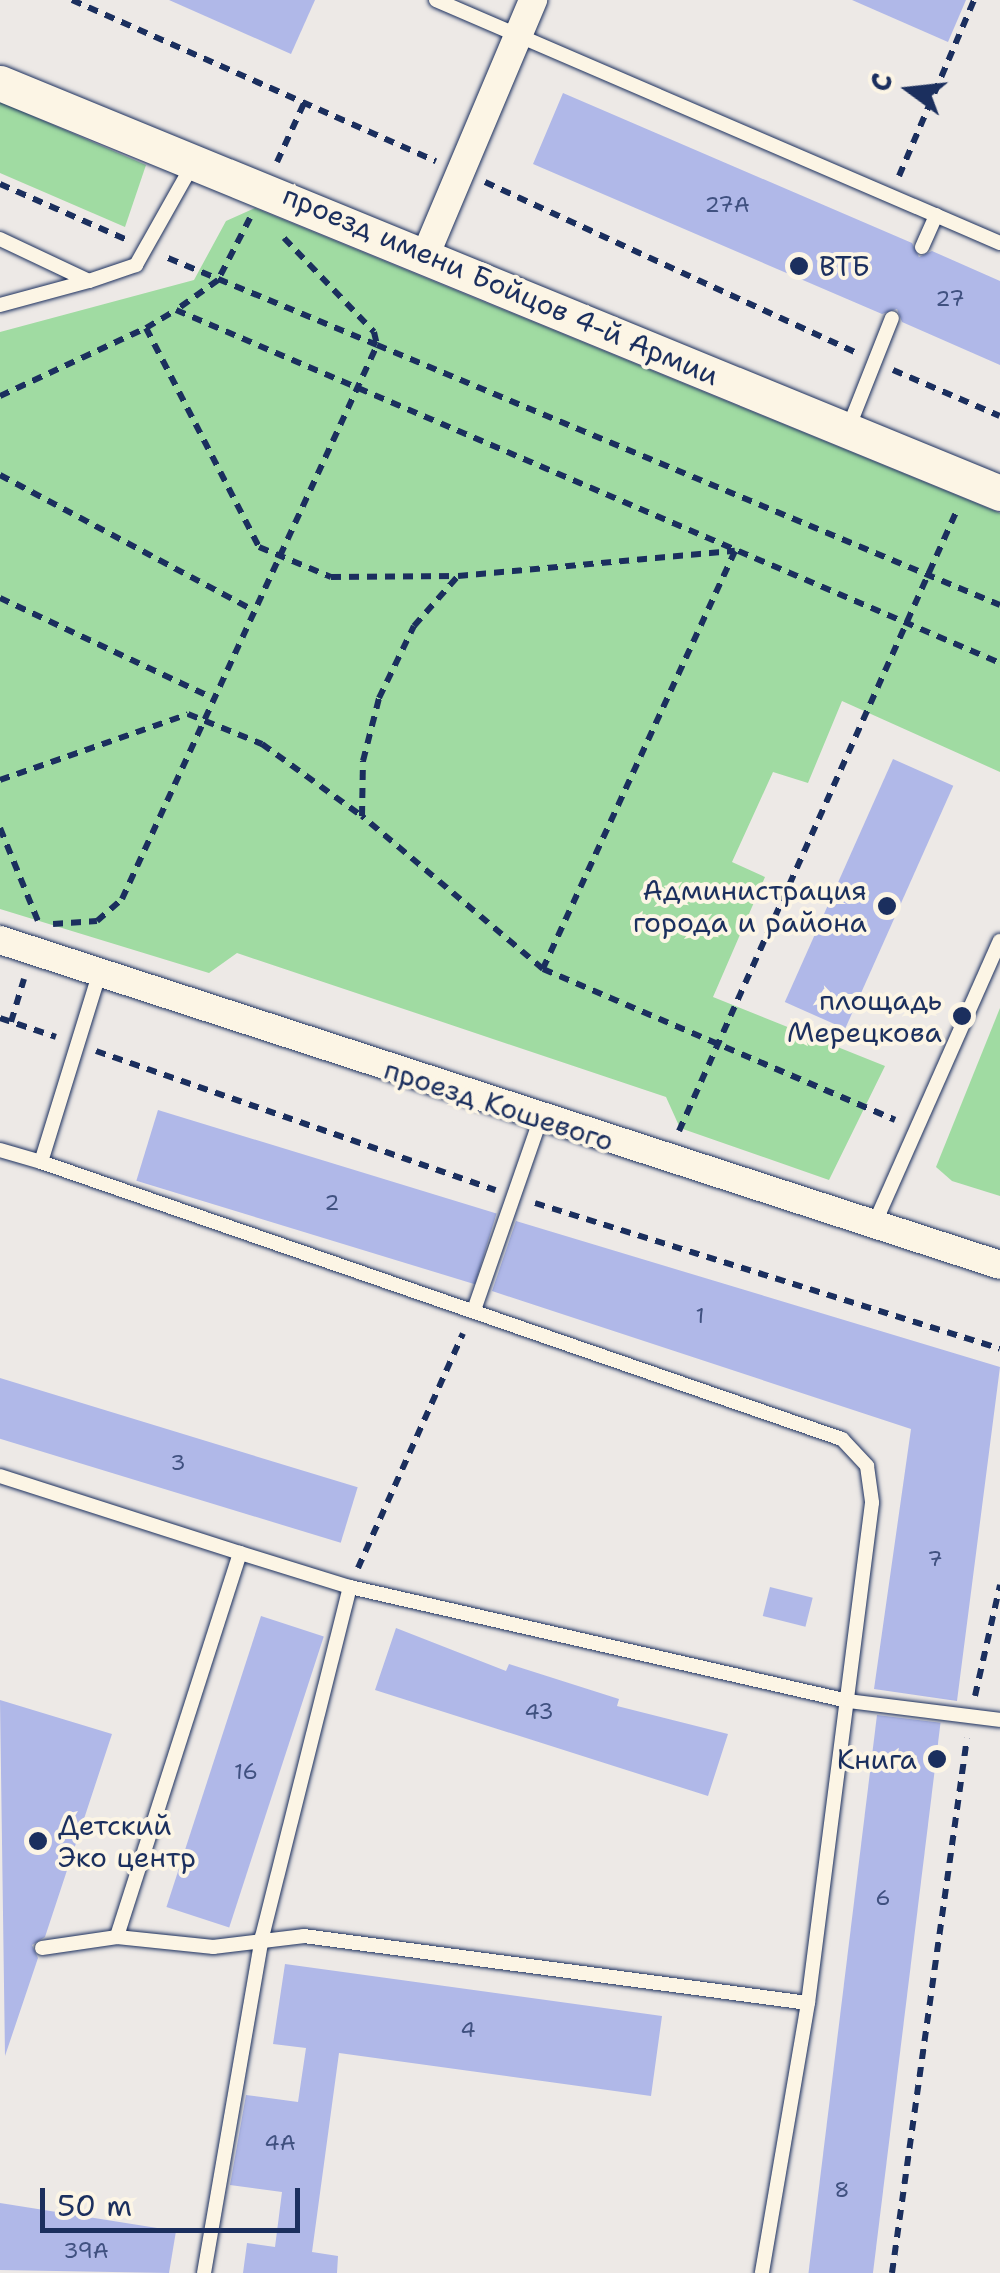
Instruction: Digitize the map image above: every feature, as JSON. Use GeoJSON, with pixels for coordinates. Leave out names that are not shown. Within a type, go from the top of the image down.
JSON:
{"type":"FeatureCollection","features":[{"type":"Feature","properties":{"kind":"street"},"geometry":{"type":"LineString","coordinates":[[425,256],[532,0]]}},
{"type":"Feature","properties":{"kind":"street","name":"проезд имени Бойцов 4-й Армии"},"geometry":{"type":"LineString","coordinates":[[0,83],[266,186],[425,256],[986,487]]}},
{"type":"Feature","properties":{"kind":"street","name":"проезд Кошевого"},"geometry":{"type":"LineString","coordinates":[[0,940],[540,1120],[1000,1265]]}},
{"type":"Feature","properties":{"kind":"lane"},"geometry":{"type":"LineString","coordinates":[[436,0],[1000,242]]}},
{"type":"Feature","properties":{"kind":"lane"},"geometry":{"type":"LineString","coordinates":[[0,305],[136,264],[148,250],[196,158]]}},
{"type":"Feature","properties":{"kind":"lane"},"geometry":{"type":"LineString","coordinates":[[922,247],[936,216]]}},
{"type":"Feature","properties":{"kind":"lane"},"geometry":{"type":"LineString","coordinates":[[0,240],[89,281]]}},
{"type":"Feature","properties":{"kind":"lane"},"geometry":{"type":"LineString","coordinates":[[847,430],[892,318]]}},
{"type":"Feature","properties":{"kind":"lane"},"geometry":{"type":"LineString","coordinates":[[873,1226],[1000,941]]}},
{"type":"Feature","properties":{"kind":"lane"},"geometry":{"type":"LineString","coordinates":[[42,1162],[100,971]]}},
{"type":"Feature","properties":{"kind":"lane"},"geometry":{"type":"LineString","coordinates":[[474,1310],[540,1120]]}},
{"type":"Feature","properties":{"kind":"lane"},"geometry":{"type":"LineString","coordinates":[[0,1150],[842,1438],[867,1466],[872,1503],[848,1700],[808,2003],[762,2273]]}},
{"type":"Feature","properties":{"kind":"lane"},"geometry":{"type":"LineString","coordinates":[[0,1476],[350,1587],[848,1700],[1000,1720]]}},
{"type":"Feature","properties":{"kind":"lane"},"geometry":{"type":"LineString","coordinates":[[117,1937],[240,1553]]}},
{"type":"Feature","properties":{"kind":"lane"},"geometry":{"type":"LineString","coordinates":[[204,2273],[262,1937],[350,1587]]}},
{"type":"Feature","properties":{"kind":"lane"},"geometry":{"type":"LineString","coordinates":[[42,1948],[117,1937],[212,1947],[262,1937],[808,2003]]}},
{"type":"Feature","properties":{"kind":"path"},"geometry":{"type":"LineString","coordinates":[[72,0],[1000,416]]}},
{"type":"Feature","properties":{"kind":"path"},"geometry":{"type":"LineString","coordinates":[[890,196],[974,0]]}},
{"type":"Feature","properties":{"kind":"path"},"geometry":{"type":"LineString","coordinates":[[266,186],[304,104]]}},
{"type":"Feature","properties":{"kind":"path"},"geometry":{"type":"LineString","coordinates":[[0,184],[218,280],[928,572],[1000,606]]}},
{"type":"Feature","properties":{"kind":"path"},"geometry":{"type":"LineString","coordinates":[[0,396],[146,328],[218,280],[255,208],[374,332],[378,346],[111,914],[40,925],[0,828]]}},
{"type":"Feature","properties":{"kind":"path"},"geometry":{"type":"LineString","coordinates":[[176,310],[356,391],[1000,663]]}},
{"type":"Feature","properties":{"kind":"path"},"geometry":{"type":"LineString","coordinates":[[146,328],[242,528],[276,558],[332,578],[458,576],[735,551]]}},
{"type":"Feature","properties":{"kind":"path"},"geometry":{"type":"LineString","coordinates":[[0,475],[253,610]]}},
{"type":"Feature","properties":{"kind":"path"},"geometry":{"type":"LineString","coordinates":[[667,1160],[714,1046],[928,572],[986,487]]}},
{"type":"Feature","properties":{"kind":"path"},"geometry":{"type":"LineString","coordinates":[[543,969],[735,551]]}},
{"type":"Feature","properties":{"kind":"path"},"geometry":{"type":"LineString","coordinates":[[362,816],[363,761],[379,698],[414,626],[458,576]]}},
{"type":"Feature","properties":{"kind":"path"},"geometry":{"type":"LineString","coordinates":[[0,598],[214,699]]}},
{"type":"Feature","properties":{"kind":"path"},"geometry":{"type":"LineString","coordinates":[[0,780],[174,717],[206,718],[262,744],[362,816],[543,969],[714,1046],[917,1129]]}},
{"type":"Feature","properties":{"kind":"path"},"geometry":{"type":"LineString","coordinates":[[350,1587],[474,1310]]}},
{"type":"Feature","properties":{"kind":"path"},"geometry":{"type":"LineString","coordinates":[[892,2273],[970,1716],[1000,1586]]}},
{"type":"Feature","properties":{"kind":"green space"},"geometry":{"type":"Polygon","coordinates":[[[0,102],[146,165],[125,227],[0,173],[0,102]]]}},
{"type":"Feature","properties":{"kind":"green space"},"geometry":{"type":"Polygon","coordinates":[[[255,208],[1000,513],[1000,772],[842,701],[808,783],[773,772],[732,862],[765,877],[713,997],[885,1066],[829,1180],[680,1128],[666,1097],[237,953],[209,973],[0,909],[0,332],[194,280],[226,221],[255,208]]]}},
{"type":"Feature","properties":{"kind":"green space"},"geometry":{"type":"Polygon","coordinates":[[[1000,1008],[1000,1196],[952,1181],[936,1167],[1000,1008]]]}},
{"type":"Feature","properties":{"kind":"building"},"geometry":{"type":"Polygon","coordinates":[[[169,0],[315,0],[291,54],[169,0]]]}},
{"type":"Feature","properties":{"kind":"building"},"geometry":{"type":"Polygon","coordinates":[[[852,0],[966,0],[948,42],[852,0]]]}},
{"type":"Feature","properties":{"kind":"building"},"geometry":{"type":"Polygon","coordinates":[[[563,93],[912,243],[919,257],[932,251],[1000,281],[1000,365],[902,322],[897,309],[882,314],[533,164],[563,93]]]}},
{"type":"Feature","properties":{"kind":"building"},"geometry":{"type":"Polygon","coordinates":[[[893,759],[953,786],[845,1029],[785,1002],[893,759]]]}},
{"type":"Feature","properties":{"kind":"building"},"geometry":{"type":"Polygon","coordinates":[[[158,1110],[497,1213],[475,1284],[136,1181],[158,1110]]]}},
{"type":"Feature","properties":{"kind":"building"},"geometry":{"type":"Polygon","coordinates":[[[516,1221],[1000,1367],[957,1701],[874,1689],[911,1429],[492,1291],[516,1221]]]}},
{"type":"Feature","properties":{"kind":"building"},"geometry":{"type":"Polygon","coordinates":[[[0,1378],[358,1487],[341,1543],[0,1439],[0,1378]]]}},
{"type":"Feature","properties":{"kind":"building"},"geometry":{"type":"Polygon","coordinates":[[[770,1587],[813,1598],[805,1627],[763,1616],[770,1587]]]}},
{"type":"Feature","properties":{"kind":"building"},"geometry":{"type":"Polygon","coordinates":[[[261,1616],[324,1636],[229,1927],[166,1907],[261,1616]]]}},
{"type":"Feature","properties":{"kind":"building"},"geometry":{"type":"Polygon","coordinates":[[[396,1628],[506,1671],[509,1664],[619,1699],[617,1706],[728,1734],[708,1796],[375,1690],[396,1628]]]}},
{"type":"Feature","properties":{"kind":"building","name":"Детский Эко центр"},"geometry":{"type":"Polygon","coordinates":[[[0,1700],[112,1734],[45,1937],[32,1945],[38,1958],[5,2056],[0,1700]]]}},
{"type":"Feature","properties":{"kind":"building"},"geometry":{"type":"Polygon","coordinates":[[[877,1715],[941,1723],[873,2273],[808,2273],[877,1715]]]}},
{"type":"Feature","properties":{"kind":"building"},"geometry":{"type":"Polygon","coordinates":[[[285,1964],[662,2016],[651,2096],[339,2053],[312,2252],[338,2256],[337,2273],[243,2273],[247,2243],[275,2247],[282,2192],[230,2185],[246,2095],[298,2102],[306,2048],[273,2044],[285,1964]]]}},
{"type":"Feature","properties":{"kind":"building"},"geometry":{"type":"Polygon","coordinates":[[[0,2203],[176,2231],[169,2273],[0,2270],[0,2203]]]}},
{"type":"Feature","properties":{"kind":"place","name":"ВТБ"},"geometry":{"type":"Point","coordinates":[799,266]}},
{"type":"Feature","properties":{"kind":"place","name":"Администрация города и района"},"geometry":{"type":"Point","coordinates":[887,906]}},
{"type":"Feature","properties":{"kind":"place","name":"площадь Мерецкова"},"geometry":{"type":"Point","coordinates":[962,1016]}},
{"type":"Feature","properties":{"kind":"place","name":"Книга"},"geometry":{"type":"Point","coordinates":[937,1759]}},
{"type":"Feature","properties":{"kind":"place","name":"Детский Эко центр"},"geometry":{"type":"Point","coordinates":[38,1841]}}]}
